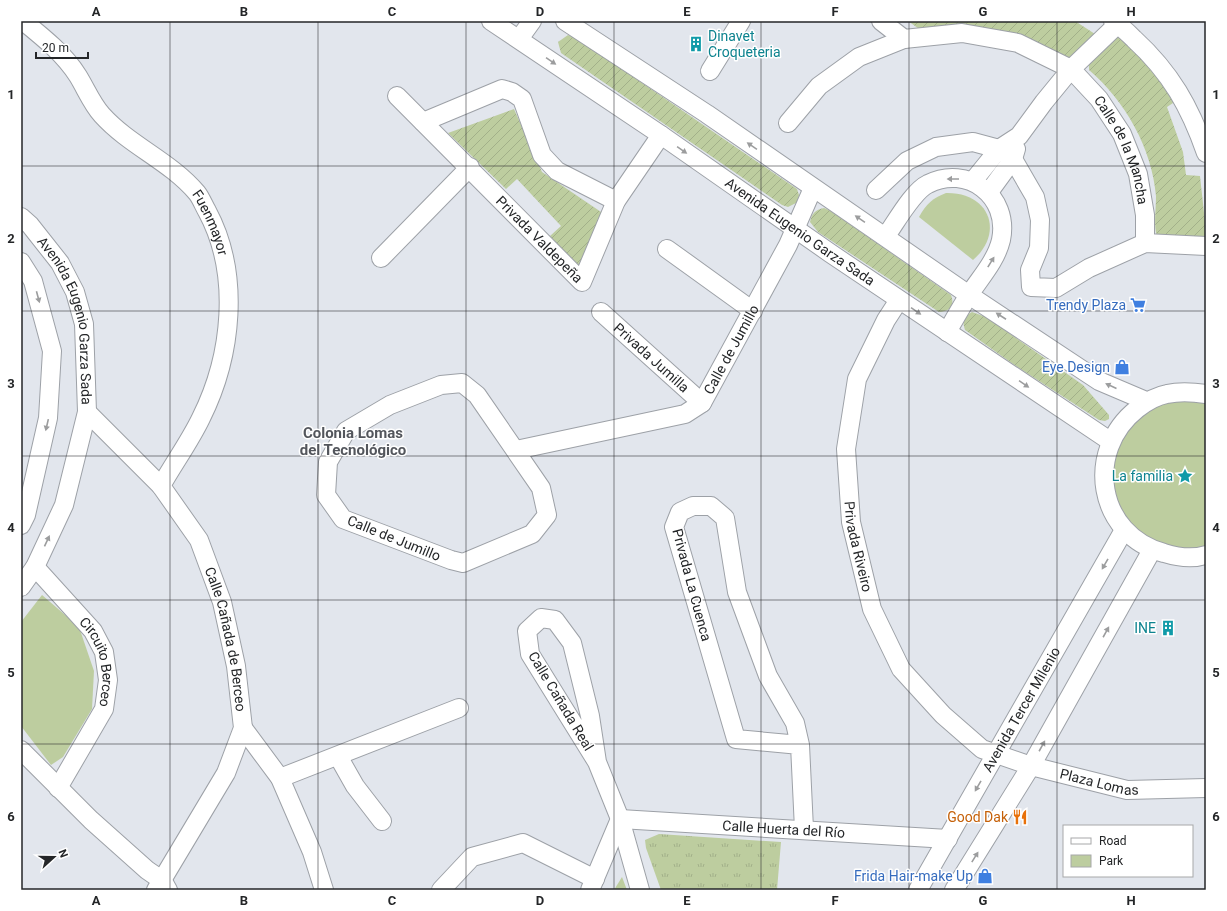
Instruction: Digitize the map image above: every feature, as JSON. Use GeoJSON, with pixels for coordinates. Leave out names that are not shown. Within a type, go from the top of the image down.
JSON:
{"type":"FeatureCollection","features":[{"type":"Feature","properties":{"kind":"street","name":"Fuenmayor"},"geometry":{"type":"LineString","coordinates":[[23,21],[64,57],[78,76],[101,114],[142,149],[170,167],[198,194],[212,221],[222,248],[227,275],[229,306],[222,362],[201,418],[161,486]]}},
{"type":"Feature","properties":{"kind":"street","name":"Avenida Eugenio Garza Sada"},"geometry":{"type":"LineString","coordinates":[[491,21],[899,300],[1110,442]]}},
{"type":"Feature","properties":{"kind":"street"},"geometry":{"type":"LineString","coordinates":[[519,39],[532,21]]}},
{"type":"Feature","properties":{"kind":"street"},"geometry":{"type":"LineString","coordinates":[[565,21],[886,236],[969,295],[1099,381],[1146,401]]}},
{"type":"Feature","properties":{"kind":"street"},"geometry":{"type":"LineString","coordinates":[[710,70],[741,21]]}},
{"type":"Feature","properties":{"kind":"street"},"geometry":{"type":"LineString","coordinates":[[881,21],[904,39]]}},
{"type":"Feature","properties":{"kind":"street"},"geometry":{"type":"LineString","coordinates":[[989,192],[1006,154],[1044,102],[1071,70],[1117,22],[1151,55],[1178,90],[1194,121],[1206,153]]}},
{"type":"Feature","properties":{"kind":"street","name":"Calle de la Mancha"},"geometry":{"type":"LineString","coordinates":[[788,123],[819,86],[859,57],[904,39],[962,33],[1018,43],[1071,70],[1099,99],[1122,134],[1138,174],[1145,215],[1145,243]]}},
{"type":"Feature","properties":{"kind":"street"},"geometry":{"type":"LineString","coordinates":[[423,122],[502,89],[512,92],[522,99],[542,155],[557,171],[616,201]]}},
{"type":"Feature","properties":{"kind":"street","name":"Privada Valdepeña"},"geometry":{"type":"LineString","coordinates":[[397,96],[582,282],[616,201],[661,136]]}},
{"type":"Feature","properties":{"kind":"street"},"geometry":{"type":"LineString","coordinates":[[876,190],[907,161],[936,147],[972,142],[1006,154],[1035,197],[1040,220],[1039,248],[1030,270],[1031,287],[1056,288],[1089,268],[1145,243],[1206,246]]}},
{"type":"Feature","properties":{"kind":"street"},"geometry":{"type":"LineString","coordinates":[[973,181],[1006,154]]}},
{"type":"Feature","properties":{"kind":"street"},"geometry":{"type":"LineString","coordinates":[[381,258],[470,168]]}},
{"type":"Feature","properties":{"kind":"street"},"geometry":{"type":"LineString","coordinates":[[886,236],[919,190],[927,184],[945,179],[973,181],[989,192],[999,211],[1002,227],[1001,240],[994,257],[947,332]]}},
{"type":"Feature","properties":{"kind":"street","name":"Calle de Jumillo"},"geometry":{"type":"LineString","coordinates":[[516,450],[685,414],[702,403],[753,311],[795,229],[813,188]]}},
{"type":"Feature","properties":{"kind":"street","name":"Avenida Eugenio Garza Sada"},"geometry":{"type":"LineString","coordinates":[[21,217],[30,225],[60,263],[75,292],[84,324],[87,412],[64,505],[35,567],[21,587]]}},
{"type":"Feature","properties":{"kind":"street"},"geometry":{"type":"LineString","coordinates":[[667,249],[753,311]]}},
{"type":"Feature","properties":{"kind":"street","name":"Avenida Eugenio Garza Sada"},"geometry":{"type":"LineString","coordinates":[[21,262],[33,281],[52,351],[48,418],[26,516],[21,526]]}},
{"type":"Feature","properties":{"kind":"street","name":"Privada Riveiro"},"geometry":{"type":"LineString","coordinates":[[899,300],[886,320],[857,379],[846,449],[851,522],[872,608],[901,669],[943,715],[982,749],[996,754]]}},
{"type":"Feature","properties":{"kind":"street","name":"Privada Jumilla"},"geometry":{"type":"LineString","coordinates":[[601,312],[702,403]]}},
{"type":"Feature","properties":{"kind":"street","name":"Calle de Jumillo"},"geometry":{"type":"LineString","coordinates":[[462,383],[477,395],[516,450],[541,488],[547,515],[532,534],[463,563],[343,519],[326,495],[328,462],[346,431],[390,405],[441,385],[462,383]]}},
{"type":"Feature","properties":{"kind":"street"},"geometry":{"type":"LineString","coordinates":[[1206,394],[1186,391],[1166,394],[1146,401],[1125,418],[1110,442],[1104,464],[1104,488],[1112,510],[1124,530],[1137,541],[1152,550],[1177,557],[1206,555]]}},
{"type":"Feature","properties":{"kind":"street","name":"Calle Cañada de Berceo"},"geometry":{"type":"LineString","coordinates":[[87,412],[161,486],[198,540],[222,602],[236,666],[243,728],[226,772],[163,887]]}},
{"type":"Feature","properties":{"kind":"street","name":"Privada La Cuenca"},"geometry":{"type":"LineString","coordinates":[[800,745],[736,739],[674,527],[680,512],[693,506],[711,506],[724,518],[737,592],[768,676],[795,723],[800,745],[804,829]]}},
{"type":"Feature","properties":{"kind":"street","name":"Avenida Tercer Milenio"},"geometry":{"type":"LineString","coordinates":[[918,890],[1124,530]]}},
{"type":"Feature","properties":{"kind":"street"},"geometry":{"type":"LineString","coordinates":[[954,890],[1031,766],[1152,550]]}},
{"type":"Feature","properties":{"kind":"street","name":"Circuito Berceo"},"geometry":{"type":"LineString","coordinates":[[35,567],[93,631],[104,652],[108,680],[104,709],[58,788]]}},
{"type":"Feature","properties":{"kind":"street","name":"Calle Cañada Real"},"geometry":{"type":"LineString","coordinates":[[597,762],[590,716],[572,643],[555,620],[541,618],[526,631],[530,654],[597,762],[620,819],[640,890]]}},
{"type":"Feature","properties":{"kind":"street"},"geometry":{"type":"LineString","coordinates":[[280,778],[459,708]]}},
{"type":"Feature","properties":{"kind":"street"},"geometry":{"type":"LineString","coordinates":[[243,728],[280,778],[312,852],[324,890]]}},
{"type":"Feature","properties":{"kind":"street"},"geometry":{"type":"LineString","coordinates":[[21,750],[58,788],[147,870],[163,887]]}},
{"type":"Feature","properties":{"kind":"street","name":"Plaza Lomas"},"geometry":{"type":"LineString","coordinates":[[996,754],[1031,766],[1128,790],[1206,788]]}},
{"type":"Feature","properties":{"kind":"street"},"geometry":{"type":"LineString","coordinates":[[338,756],[355,786],[382,820]]}},
{"type":"Feature","properties":{"kind":"street"},"geometry":{"type":"LineString","coordinates":[[441,890],[472,857],[523,843],[592,884],[620,819]]}},
{"type":"Feature","properties":{"kind":"street","name":"Calle Huerta del Río"},"geometry":{"type":"LineString","coordinates":[[620,819],[804,829],[948,839]]}},
{"type":"Feature","properties":{"kind":"green space"},"geometry":{"type":"Polygon","coordinates":[[[908,21],[1075,21],[1095,34],[1071,60],[1028,39],[922,31],[908,21]]]}},
{"type":"Feature","properties":{"kind":"green space"},"geometry":{"type":"Polygon","coordinates":[[[1124,34],[1176,101],[1167,107],[1183,152],[1186,175],[1200,176],[1206,231],[1206,234],[1201,239],[1159,237],[1156,233],[1156,196],[1149,160],[1143,143],[1125,111],[1114,96],[1089,70],[1089,64],[1112,40],[1124,34]]]}},
{"type":"Feature","properties":{"kind":"green space"},"geometry":{"type":"Polygon","coordinates":[[[568,35],[578,39],[797,189],[799,195],[798,202],[788,207],[782,205],[561,53],[558,42],[568,35]]]}},
{"type":"Feature","properties":{"kind":"green space"},"geometry":{"type":"Polygon","coordinates":[[[514,109],[542,172],[607,216],[579,268],[550,236],[561,226],[517,179],[506,189],[448,133],[514,109]]]}},
{"type":"Feature","properties":{"kind":"green space"},"geometry":{"type":"Polygon","coordinates":[[[946,193],[961,194],[973,199],[982,206],[988,216],[990,226],[988,238],[983,249],[973,260],[919,217],[924,208],[930,202],[946,193]]]}},
{"type":"Feature","properties":{"kind":"green space"},"geometry":{"type":"Polygon","coordinates":[[[824,208],[831,211],[951,295],[951,307],[939,312],[818,232],[810,222],[814,212],[824,208]]]}},
{"type":"Feature","properties":{"kind":"green space"},"geometry":{"type":"Polygon","coordinates":[[[972,312],[986,317],[1083,385],[1109,415],[1109,419],[1105,421],[1099,420],[1013,364],[965,330],[964,319],[972,312]]]}},
{"type":"Feature","properties":{"kind":"green space"},"geometry":{"type":"Polygon","coordinates":[[[1206,399],[1206,552],[1156,547],[1121,517],[1110,473],[1116,443],[1128,422],[1165,400],[1206,399]]]}},
{"type":"Feature","properties":{"kind":"green space"},"geometry":{"type":"Polygon","coordinates":[[[42,595],[79,627],[94,671],[92,709],[63,757],[51,765],[21,726],[21,622],[42,595]]]}},
{"type":"Feature","properties":{"kind":"green space"},"geometry":{"type":"Polygon","coordinates":[[[659,834],[781,842],[777,890],[661,890],[646,848],[645,840],[659,834]]]}},
{"type":"Feature","properties":{"kind":"green space"},"geometry":{"type":"Polygon","coordinates":[[[622,877],[627,890],[614,890],[622,877]]]}},
{"type":"Feature","properties":{"kind":"place","name":"Dinavet Croqueteria"},"geometry":{"type":"Point","coordinates":[696,44]}},
{"type":"Feature","properties":{"kind":"place","name":"Trendy Plaza"},"geometry":{"type":"Point","coordinates":[1138,305]}},
{"type":"Feature","properties":{"kind":"place","name":"Eye Design"},"geometry":{"type":"Point","coordinates":[1122,367]}},
{"type":"Feature","properties":{"kind":"place","name":"La familia"},"geometry":{"type":"Point","coordinates":[1185,476]}},
{"type":"Feature","properties":{"kind":"place","name":"INE"},"geometry":{"type":"Point","coordinates":[1168,628]}},
{"type":"Feature","properties":{"kind":"place","name":"Good Dak"},"geometry":{"type":"Point","coordinates":[1020,817]}},
{"type":"Feature","properties":{"kind":"place","name":"Frida Hair-make Up"},"geometry":{"type":"Point","coordinates":[985,876]}},
{"type":"Feature","properties":{"kind":"district","name":"Colonia Lomas del Tecnológico"},"geometry":{"type":"Point","coordinates":[353,442]}}]}
